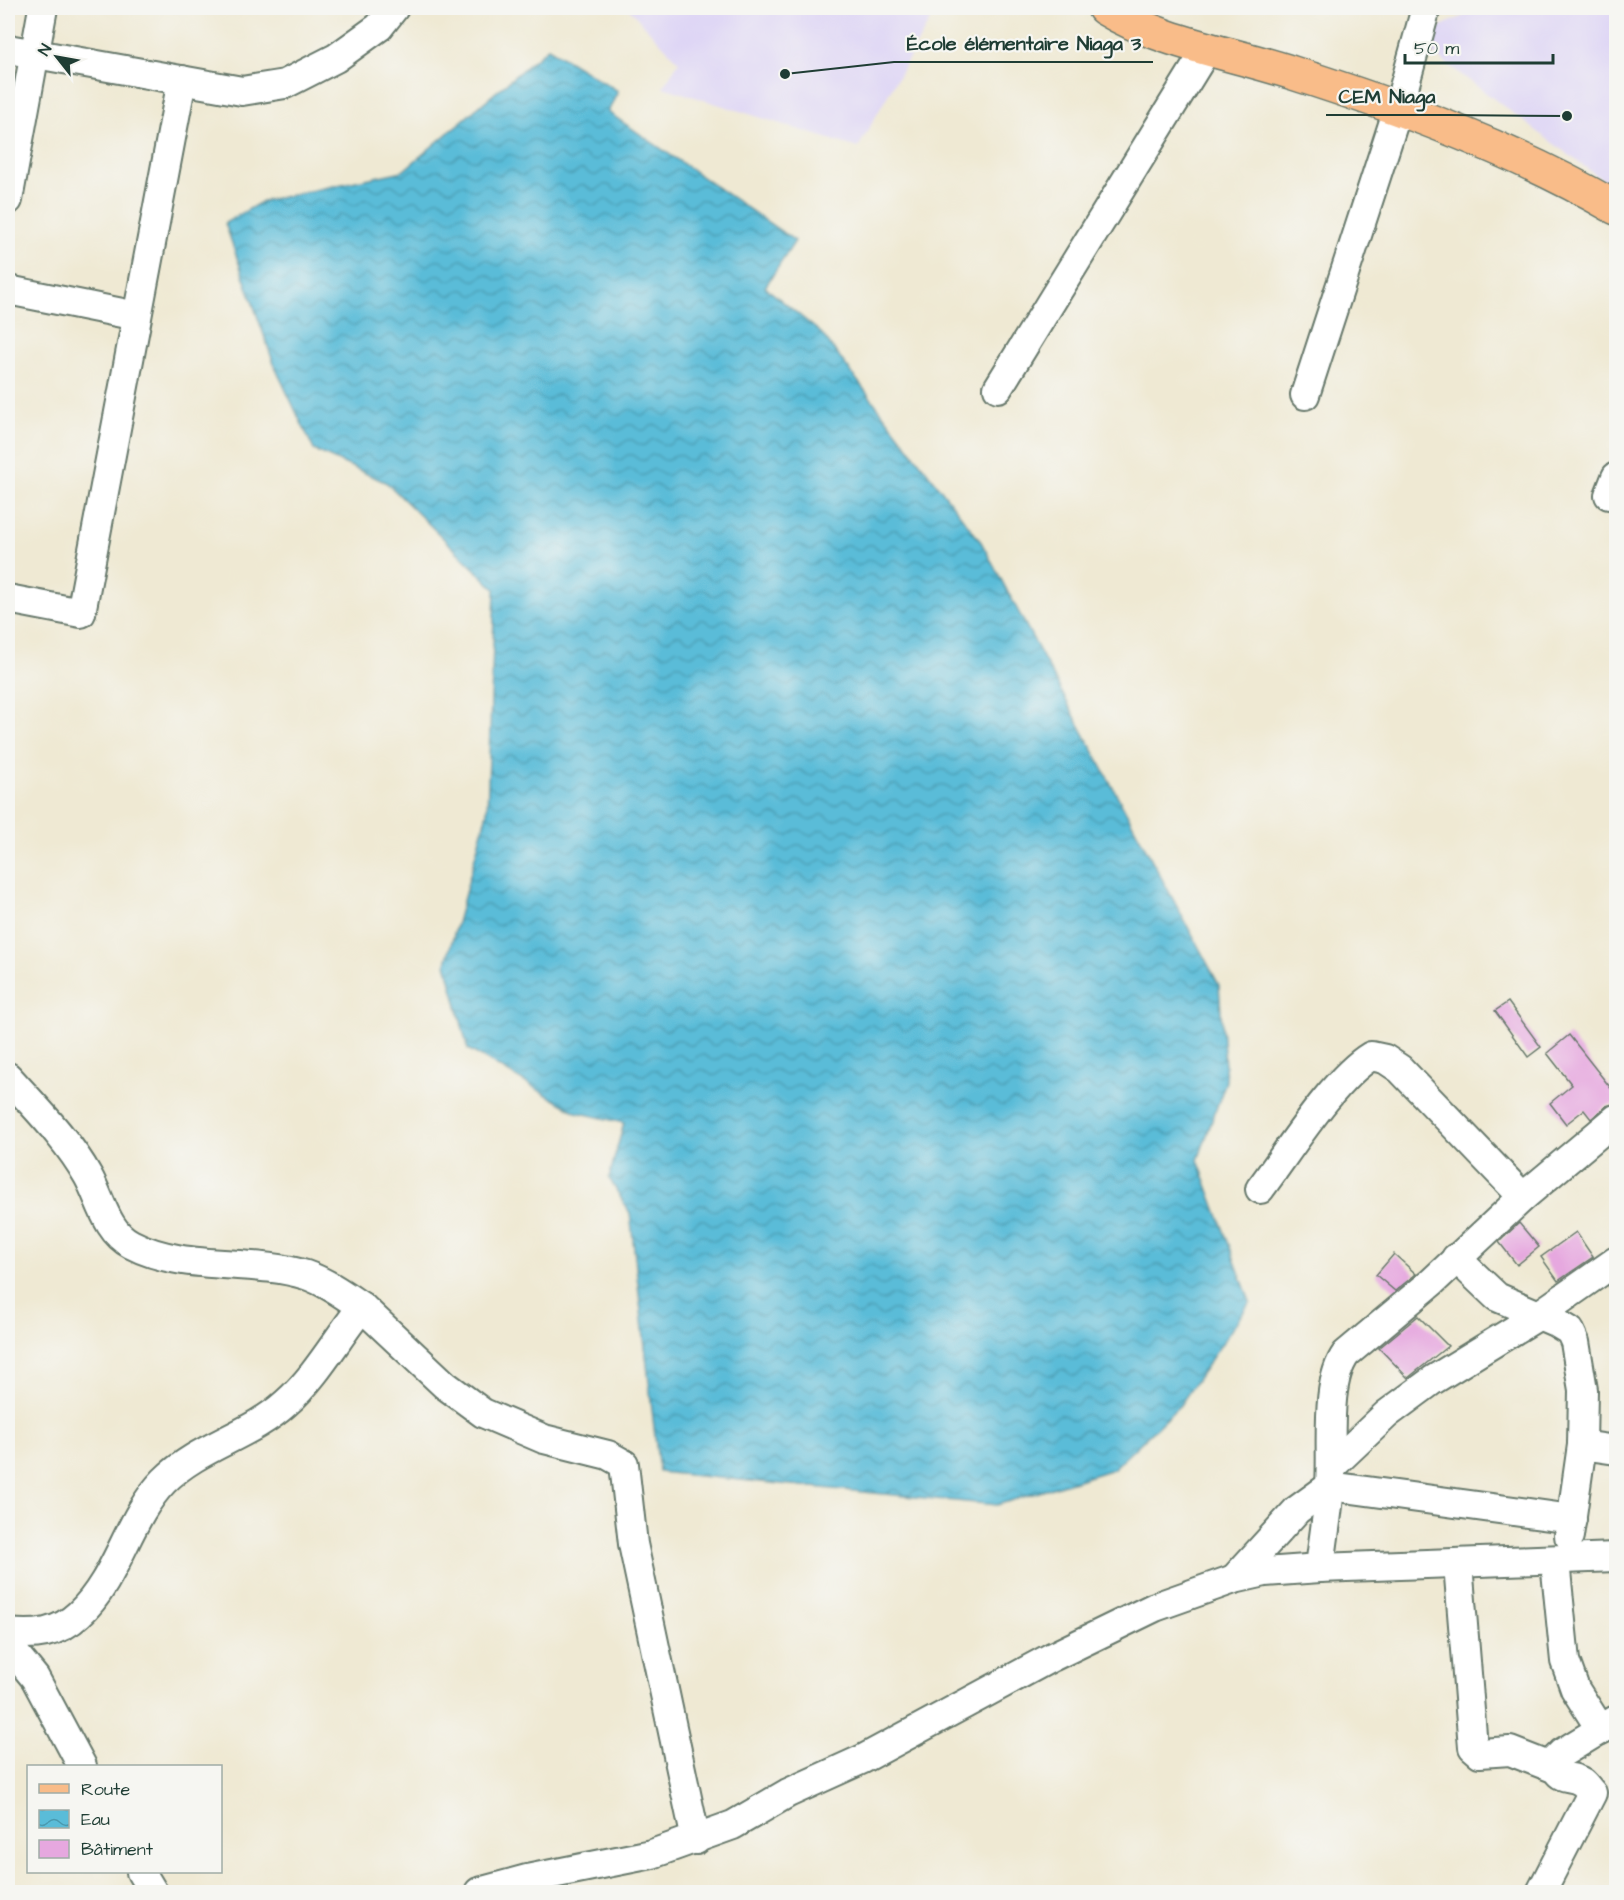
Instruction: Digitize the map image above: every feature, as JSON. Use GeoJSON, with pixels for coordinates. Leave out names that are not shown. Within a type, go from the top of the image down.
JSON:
{"type":"FeatureCollection","features":[{"type":"Feature","properties":{"kind":"main road"},"geometry":{"type":"LineString","coordinates":[[1104,8],[1156,34],[1292,72],[1398,109],[1582,188],[1617,208]]}},
{"type":"Feature","properties":{"kind":"street"},"geometry":{"type":"LineString","coordinates":[[8,200],[21,51],[43,8]]}},
{"type":"Feature","properties":{"kind":"street"},"geometry":{"type":"LineString","coordinates":[[21,51],[242,91],[285,84],[336,58],[379,27],[394,8]]}},
{"type":"Feature","properties":{"kind":"street"},"geometry":{"type":"LineString","coordinates":[[1305,395],[1398,109],[1426,8]]}},
{"type":"Feature","properties":{"kind":"street"},"geometry":{"type":"LineString","coordinates":[[998,388],[1208,49]]}},
{"type":"Feature","properties":{"kind":"street"},"geometry":{"type":"LineString","coordinates":[[8,599],[81,613],[182,80]]}},
{"type":"Feature","properties":{"kind":"street"},"geometry":{"type":"LineString","coordinates":[[8,290],[137,316]]}},
{"type":"Feature","properties":{"kind":"street"},"geometry":{"type":"LineString","coordinates":[[1260,1189],[1334,1091],[1359,1063],[1371,1056],[1385,1059],[1400,1070],[1523,1197]]}},
{"type":"Feature","properties":{"kind":"street"},"geometry":{"type":"LineString","coordinates":[[8,1077],[88,1175],[116,1234],[130,1244],[166,1257],[306,1275],[338,1290],[362,1307],[445,1385],[483,1413],[544,1439],[608,1455],[624,1464],[633,1544],[696,1840]]}},
{"type":"Feature","properties":{"kind":"street"},"geometry":{"type":"LineString","coordinates":[[1320,1568],[1331,1477],[1332,1421],[1338,1364],[1346,1354],[1401,1309],[1523,1197],[1617,1119]]}},
{"type":"Feature","properties":{"kind":"street"},"geometry":{"type":"LineString","coordinates":[[1456,1258],[1497,1297],[1570,1331],[1575,1342],[1583,1390],[1582,1445],[1572,1519],[1561,1560],[1565,1660],[1575,1689],[1609,1725],[1562,1753],[1555,1761],[1556,1769]]}},
{"type":"Feature","properties":{"kind":"street"},"geometry":{"type":"LineString","coordinates":[[1234,1579],[1387,1414],[1433,1380],[1539,1315],[1617,1262]]}},
{"type":"Feature","properties":{"kind":"street"},"geometry":{"type":"LineString","coordinates":[[8,1633],[26,1635],[50,1633],[80,1614],[96,1594],[142,1509],[164,1481],[189,1459],[260,1421],[286,1404],[308,1380],[362,1307]]}},
{"type":"Feature","properties":{"kind":"street"},"geometry":{"type":"LineString","coordinates":[[1582,1445],[1617,1449]]}},
{"type":"Feature","properties":{"kind":"street"},"geometry":{"type":"LineString","coordinates":[[1331,1477],[1572,1519]]}},
{"type":"Feature","properties":{"kind":"street"},"geometry":{"type":"LineString","coordinates":[[479,1893],[527,1879],[652,1854],[733,1825],[789,1793],[863,1759],[1052,1657],[1155,1607],[1234,1579],[1265,1572],[1320,1568],[1617,1557]]}},
{"type":"Feature","properties":{"kind":"street"},"geometry":{"type":"LineString","coordinates":[[1458,1564],[1473,1747],[1480,1753],[1510,1751],[1556,1769],[1563,1777],[1582,1782],[1592,1793],[1541,1893]]}},
{"type":"Feature","properties":{"kind":"street"},"geometry":{"type":"LineString","coordinates":[[34,1678],[50,1633]]}},
{"type":"Feature","properties":{"kind":"street"},"geometry":{"type":"LineString","coordinates":[[8,1645],[34,1678],[81,1765]]}},
{"type":"Feature","properties":{"kind":"street"},"geometry":{"type":"LineString","coordinates":[[142,1873],[153,1893]]}},
{"type":"Feature","properties":{"kind":"shaded area"},"geometry":{"type":"Polygon","coordinates":[[[628,8],[937,8],[858,148],[663,87],[679,62],[628,8]]]}},
{"type":"Feature","properties":{"kind":"shaded area"},"geometry":{"type":"Polygon","coordinates":[[[1482,8],[1616,8],[1616,190],[1419,43],[1427,32],[1482,8]]]}},
{"type":"Feature","properties":{"kind":"water"},"geometry":{"type":"Polygon","coordinates":[[[548,48],[618,91],[608,112],[795,241],[765,287],[821,333],[981,542],[1219,985],[1226,1081],[1198,1160],[1250,1302],[1180,1405],[1113,1469],[997,1505],[659,1472],[630,1213],[609,1178],[624,1123],[576,1112],[468,1049],[446,963],[487,813],[495,589],[387,483],[314,450],[275,367],[225,223],[263,201],[403,171],[548,48]]]}},
{"type":"Feature","properties":{"kind":"building"},"geometry":{"type":"Polygon","coordinates":[[[1508,1002],[1541,1047],[1528,1057],[1495,1011],[1508,1002]]]}},
{"type":"Feature","properties":{"kind":"building"},"geometry":{"type":"Polygon","coordinates":[[[1569,1035],[1617,1096],[1617,1103],[1606,1106],[1591,1119],[1584,1110],[1566,1124],[1550,1103],[1572,1085],[1547,1053],[1569,1035]]]}},
{"type":"Feature","properties":{"kind":"building"},"geometry":{"type":"Polygon","coordinates":[[[1519,1223],[1539,1247],[1517,1265],[1499,1242],[1519,1223]]]}},
{"type":"Feature","properties":{"kind":"building"},"geometry":{"type":"Polygon","coordinates":[[[1576,1232],[1593,1257],[1558,1281],[1541,1257],[1576,1232]]]}},
{"type":"Feature","properties":{"kind":"building"},"geometry":{"type":"Polygon","coordinates":[[[1394,1254],[1416,1274],[1395,1291],[1376,1275],[1394,1254]]]}},
{"type":"Feature","properties":{"kind":"building"},"geometry":{"type":"Polygon","coordinates":[[[1418,1316],[1448,1346],[1408,1378],[1379,1348],[1418,1316]]]}},
{"type":"Feature","properties":{"kind":"place","name":"École élémentaire Niaga 3"},"geometry":{"type":"Point","coordinates":[785,74]}},
{"type":"Feature","properties":{"kind":"place","name":"CEM Niaga"},"geometry":{"type":"Point","coordinates":[1567,116]}}]}
